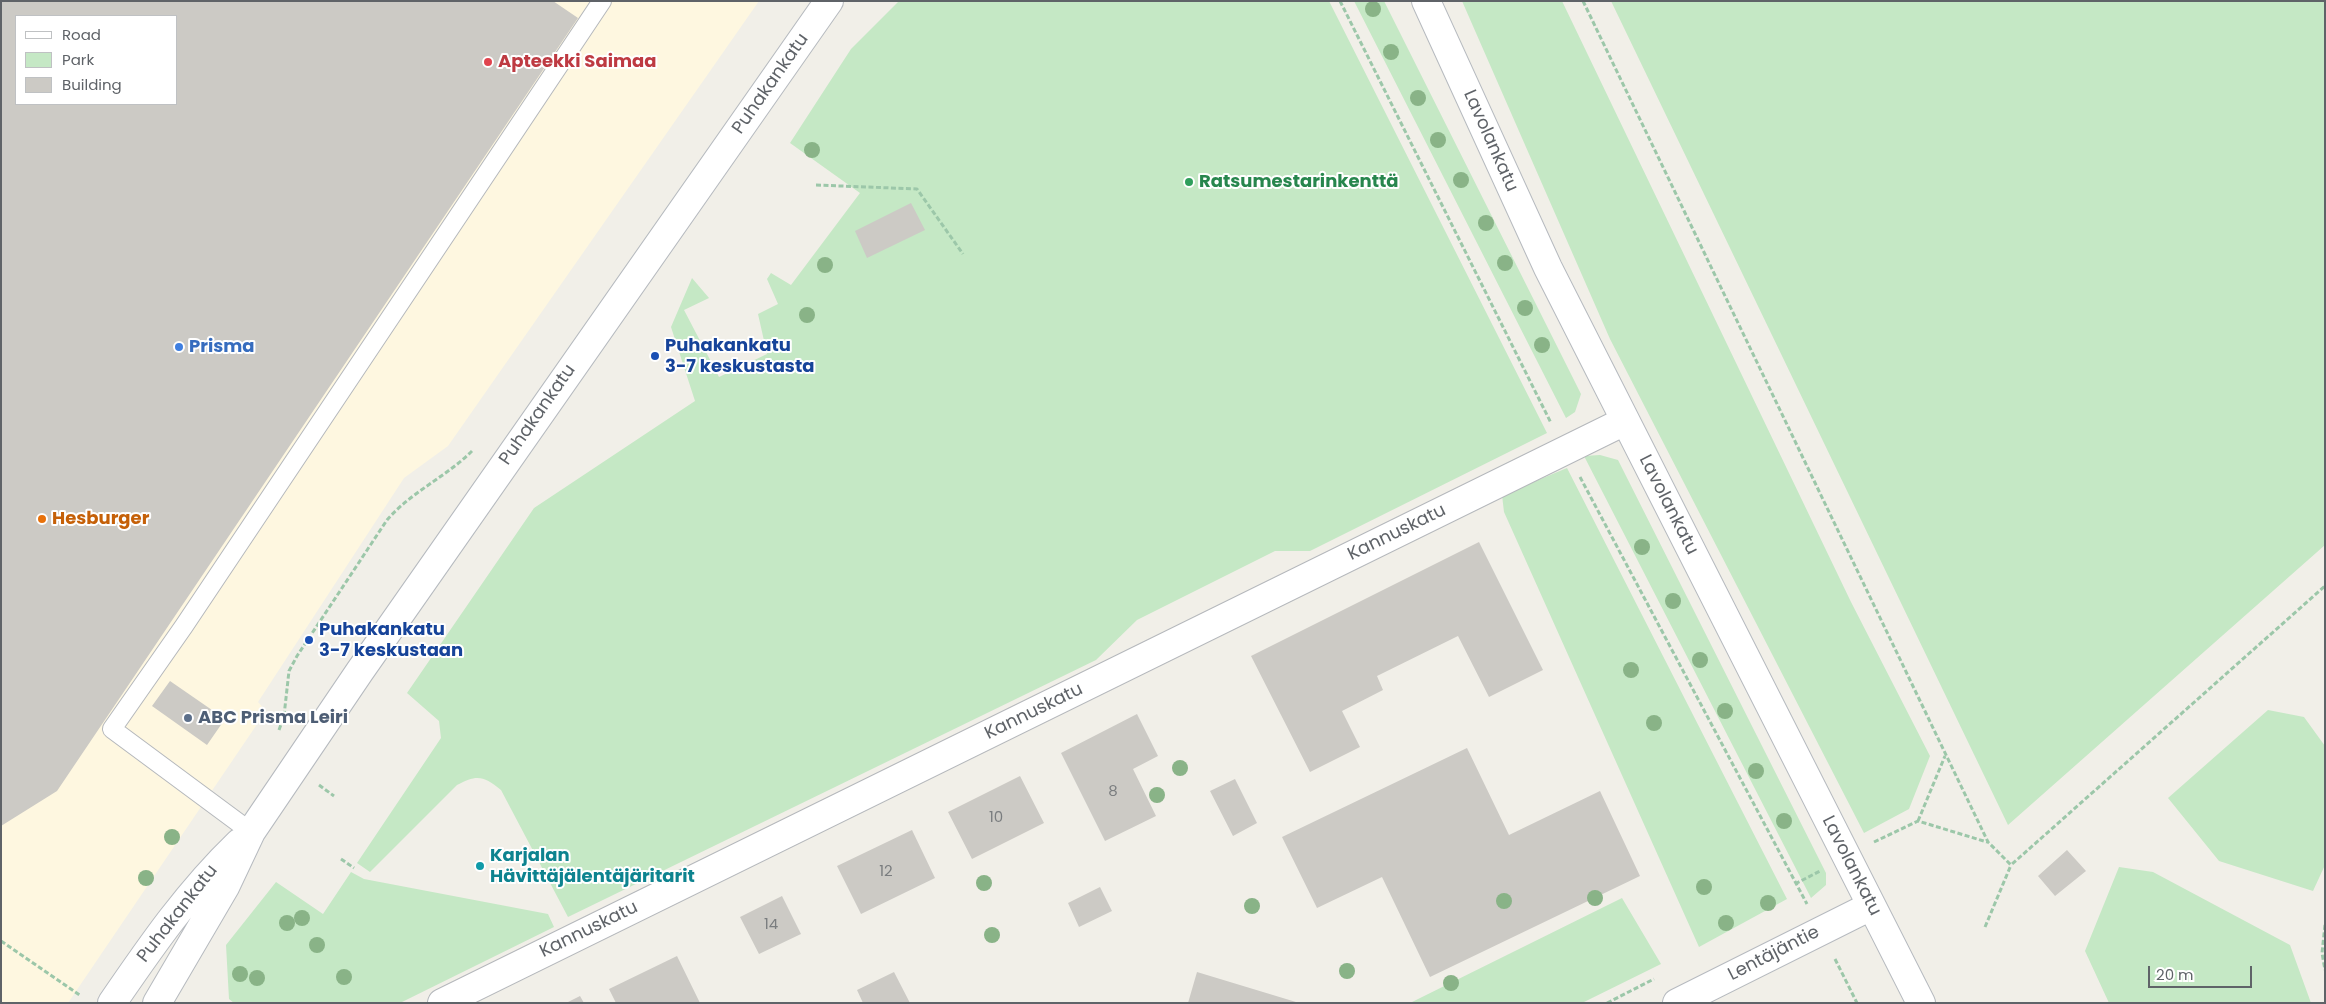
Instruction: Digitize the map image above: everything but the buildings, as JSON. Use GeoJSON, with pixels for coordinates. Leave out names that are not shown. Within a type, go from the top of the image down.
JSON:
{"type":"FeatureCollection","features":[{"type":"Feature","properties":{"kind":"street","name":"Lavolankatu"},"geometry":{"type":"LineString","coordinates":[[1426,1],[1548,268],[1921,1003]]}},
{"type":"Feature","properties":{"kind":"street","name":"Puhakankatu"},"geometry":{"type":"LineString","coordinates":[[157,1003],[225,887],[251,832],[360,671],[827,2]]}},
{"type":"Feature","properties":{"kind":"street","name":"Kannuskatu"},"geometry":{"type":"LineString","coordinates":[[442,1003],[1625,421]]}},
{"type":"Feature","properties":{"kind":"street","name":"Puhakankatu"},"geometry":{"type":"LineString","coordinates":[[100,997],[165,925],[208,873],[251,832]]}},
{"type":"Feature","properties":{"kind":"street","name":"Lentäjäntie"},"geometry":{"type":"LineString","coordinates":[[1677,1003],[1871,906]]}},
{"type":"Feature","properties":{"kind":"lane"},"geometry":{"type":"LineString","coordinates":[[251,832],[112,729],[190,618],[602,1]]}},
{"type":"Feature","properties":{"kind":"path"},"geometry":{"type":"LineString","coordinates":[[1340,1],[1566,450],[1857,1003]]}},
{"type":"Feature","properties":{"kind":"path"},"geometry":{"type":"LineString","coordinates":[[1583,1],[1988,842],[2011,865]]}},
{"type":"Feature","properties":{"kind":"path"},"geometry":{"type":"LineString","coordinates":[[816,184],[917,189],[963,254]]}},
{"type":"Feature","properties":{"kind":"path"},"geometry":{"type":"LineString","coordinates":[[276,735],[284,716],[289,671],[387,520],[398,508],[449,472],[474,450]]}},
{"type":"Feature","properties":{"kind":"path"},"geometry":{"type":"LineString","coordinates":[[1985,927],[2011,865],[2325,586]]}},
{"type":"Feature","properties":{"kind":"path"},"geometry":{"type":"LineString","coordinates":[[1918,821],[1945,755]]}},
{"type":"Feature","properties":{"kind":"path"},"geometry":{"type":"LineString","coordinates":[[1879,839],[1918,821],[1988,842]]}},
{"type":"Feature","properties":{"kind":"path"},"geometry":{"type":"LineString","coordinates":[[341,859],[354,868]]}},
{"type":"Feature","properties":{"kind":"path"},"geometry":{"type":"LineString","coordinates":[[2325,925],[2322,953],[2325,970]]}},
{"type":"Feature","properties":{"kind":"path"},"geometry":{"type":"LineString","coordinates":[[1,941],[84,998],[100,997]]}},
{"type":"Feature","properties":{"kind":"path"},"geometry":{"type":"LineString","coordinates":[[81,1003],[84,998]]}},
{"type":"Feature","properties":{"kind":"shaded area","name":"Prisma"},"geometry":{"type":"Polygon","coordinates":[[[1,1],[759,1],[448,446],[404,478],[258,702],[266,711],[68,1003],[1,1003],[1,1]]]}},
{"type":"Feature","properties":{"kind":"green space"},"geometry":{"type":"Polygon","coordinates":[[[899,1],[1329,1],[1547,433],[1310,551],[1275,551],[1137,620],[1096,660],[568,917],[501,790],[485,779],[470,779],[457,785],[370,872],[357,863],[441,738],[439,721],[407,693],[534,508],[695,401],[671,327],[692,278],[709,298],[684,310],[719,377],[767,354],[758,314],[778,304],[767,279],[771,273],[791,285],[860,193],[790,143],[851,49],[899,1]]]}},
{"type":"Feature","properties":{"kind":"green space"},"geometry":{"type":"Polygon","coordinates":[[[1354,1],[1384,1],[1581,394],[1575,412],[1566,418],[1354,1]]]}},
{"type":"Feature","properties":{"kind":"green space"},"geometry":{"type":"Polygon","coordinates":[[[1462,1],[1562,1],[1851,602],[1930,756],[1909,809],[1864,833],[1610,339],[1462,1]]]}},
{"type":"Feature","properties":{"kind":"green space"},"geometry":{"type":"Polygon","coordinates":[[[1611,1],[2325,1],[2325,545],[2008,825],[1611,1]]]}},
{"type":"Feature","properties":{"kind":"green space"},"geometry":{"type":"Polygon","coordinates":[[[1600,455],[1618,460],[1826,873],[1826,885],[1811,898],[1584,456],[1600,455]]]}},
{"type":"Feature","properties":{"kind":"green space"},"geometry":{"type":"Polygon","coordinates":[[[1567,468],[1787,899],[1699,947],[1504,512],[1502,495],[1567,468]]]}},
{"type":"Feature","properties":{"kind":"green space"},"geometry":{"type":"Polygon","coordinates":[[[2268,710],[2304,717],[2325,746],[2325,865],[2313,891],[2219,861],[2168,798],[2268,710]]]}},
{"type":"Feature","properties":{"kind":"green space"},"geometry":{"type":"Polygon","coordinates":[[[2119,867],[2153,872],[2290,945],[2311,1003],[2109,1003],[2085,951],[2119,867]]]}},
{"type":"Feature","properties":{"kind":"green space"},"geometry":{"type":"Polygon","coordinates":[[[351,872],[364,879],[548,914],[554,927],[400,1003],[234,1003],[229,999],[226,945],[276,882],[323,914],[351,872]]]}},
{"type":"Feature","properties":{"kind":"green space"},"geometry":{"type":"Polygon","coordinates":[[[1622,898],[1661,964],[1582,1003],[1410,1003],[1622,898]]]}},
{"type":"Feature","properties":{"kind":"place","name":"Apteekki Saimaa"},"geometry":{"type":"Point","coordinates":[488,62]}},
{"type":"Feature","properties":{"kind":"place","name":"Ratsumestarinkenttä"},"geometry":{"type":"Point","coordinates":[1189,182]}},
{"type":"Feature","properties":{"kind":"place","name":"Prisma"},"geometry":{"type":"Point","coordinates":[179,347]}},
{"type":"Feature","properties":{"kind":"place","name":"Puhakankatu 3-7 keskustasta"},"geometry":{"type":"Point","coordinates":[655,356]}},
{"type":"Feature","properties":{"kind":"place","name":"Hesburger"},"geometry":{"type":"Point","coordinates":[42,519]}},
{"type":"Feature","properties":{"kind":"place","name":"Puhakankatu 3-7 keskustaan"},"geometry":{"type":"Point","coordinates":[309,640]}},
{"type":"Feature","properties":{"kind":"place","name":"ABC Prisma Leiri"},"geometry":{"type":"Point","coordinates":[188,718]}},
{"type":"Feature","properties":{"kind":"place","name":"Karjalan Hävittäjälentäjäritarit"},"geometry":{"type":"Point","coordinates":[480,866]}}]}
